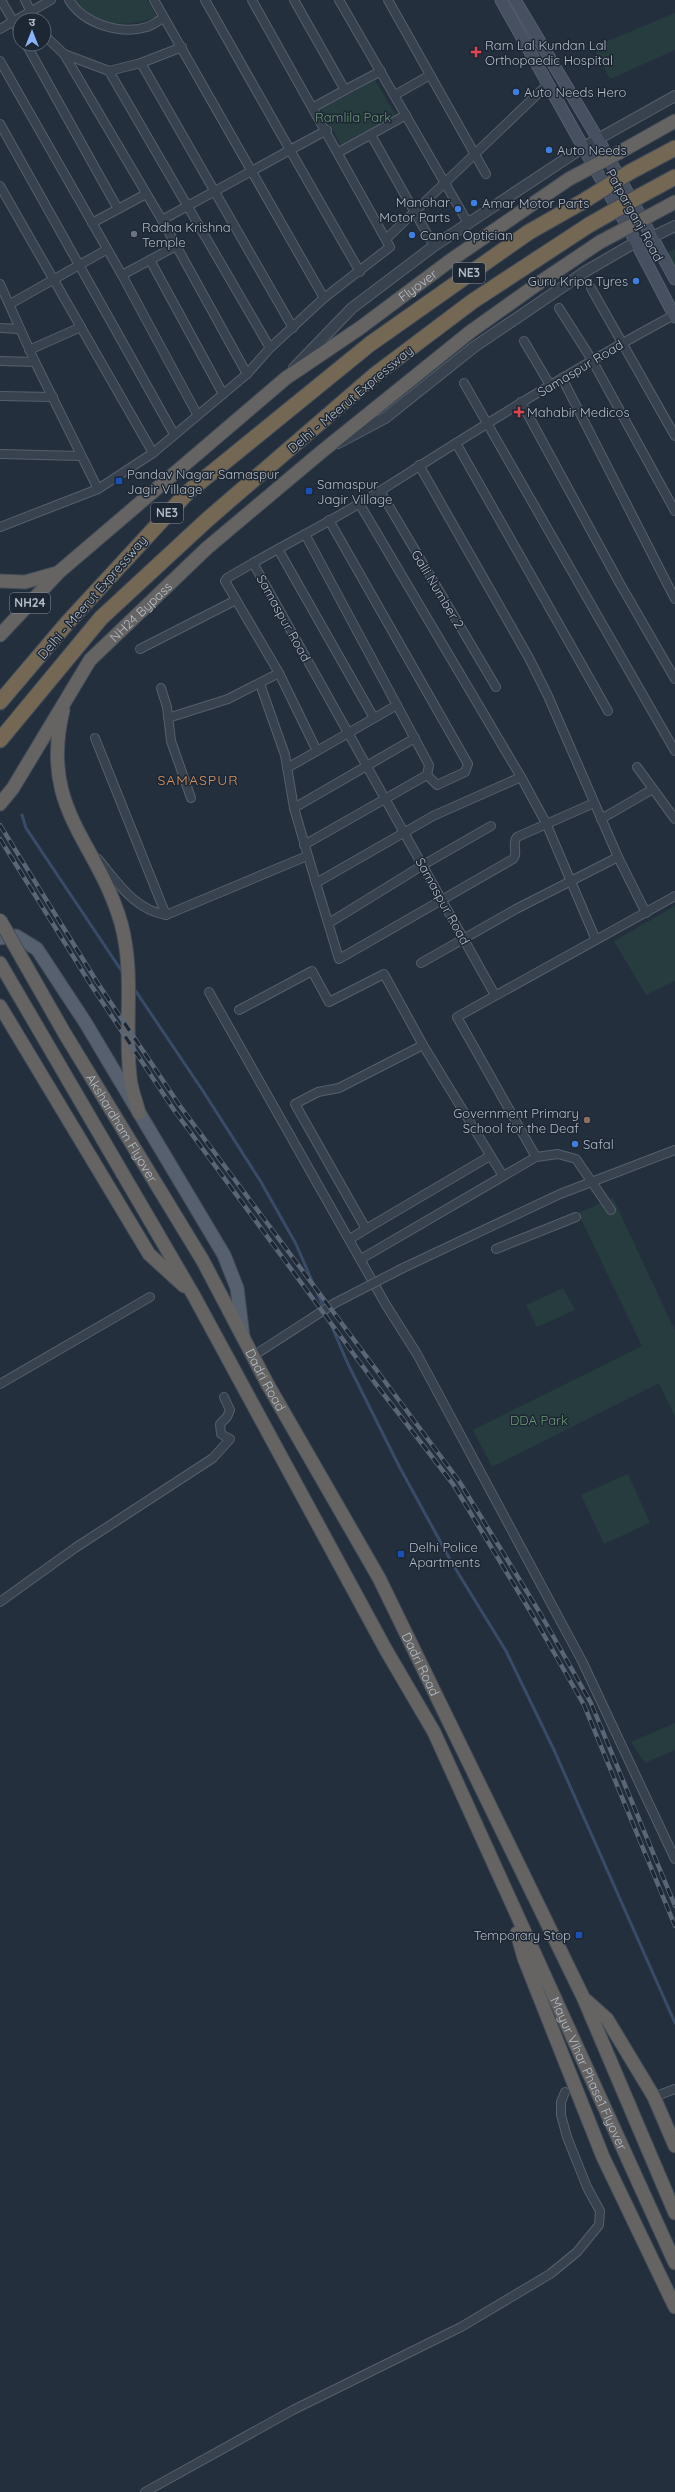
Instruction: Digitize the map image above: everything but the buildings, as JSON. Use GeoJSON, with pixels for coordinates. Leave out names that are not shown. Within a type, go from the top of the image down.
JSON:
{"type":"FeatureCollection","features":[{"type":"Feature","properties":{"kind":"highway","name":"Flyover"},"geometry":{"type":"LineString","coordinates":[[286,378],[348,336],[464,251],[569,179],[675,121]]}},
{"type":"Feature","properties":{"kind":"highway","name":"Delhi - Meerut Expressway"},"geometry":{"type":"LineString","coordinates":[[0,702],[68,622],[188,492],[361,351],[529,232],[630,172],[675,148]]}},
{"type":"Feature","properties":{"kind":"highway","name":"Delhi - Meerut Expressway"},"geometry":{"type":"LineString","coordinates":[[0,740],[101,618],[208,518],[376,374],[473,300],[589,225],[675,177]]}},
{"type":"Feature","properties":{"kind":"highway"},"geometry":{"type":"LineString","coordinates":[[320,453],[470,332],[536,284],[600,242],[675,202]]}},
{"type":"Feature","properties":{"kind":"highway","name":"NH24"},"geometry":{"type":"LineString","coordinates":[[0,635],[59,572],[286,378]]}},
{"type":"Feature","properties":{"kind":"highway","name":"NH24 Bypass"},"geometry":{"type":"LineString","coordinates":[[0,804],[13,788],[90,660],[207,548],[320,453]]}},
{"type":"Feature","properties":{"kind":"highway"},"geometry":{"type":"LineString","coordinates":[[0,581],[25,582],[59,572]]}},
{"type":"Feature","properties":{"kind":"highway"},"geometry":{"type":"LineString","coordinates":[[72,688],[59,728],[58,771],[62,793],[78,833],[113,902],[127,948],[129,974],[128,1033],[130,1078],[139,1112]]}},
{"type":"Feature","properties":{"kind":"highway","name":"Akshardham Flyover"},"geometry":{"type":"LineString","coordinates":[[0,920],[65,1034],[203,1261],[243,1337]]}},
{"type":"Feature","properties":{"kind":"highway","name":"Akshardham Flyover"},"geometry":{"type":"LineString","coordinates":[[0,963],[194,1296]]}},
{"type":"Feature","properties":{"kind":"highway"},"geometry":{"type":"LineString","coordinates":[[0,1006],[150,1254],[194,1296]]}},
{"type":"Feature","properties":{"kind":"highway","name":"Dadri Road"},"geometry":{"type":"LineString","coordinates":[[194,1296],[386,1650],[434,1732],[502,1883]]}},
{"type":"Feature","properties":{"kind":"highway","name":"Dadri Road"},"geometry":{"type":"LineString","coordinates":[[243,1337],[379,1578],[584,1999]]}},
{"type":"Feature","properties":{"kind":"highway"},"geometry":{"type":"LineString","coordinates":[[502,1883],[524,1958],[602,2157],[644,2240],[675,2307]]}},
{"type":"Feature","properties":{"kind":"highway","name":"Mayur Vihar Phase1 Flyover"},"geometry":{"type":"LineString","coordinates":[[502,1883],[675,2263]]}},
{"type":"Feature","properties":{"kind":"highway"},"geometry":{"type":"LineString","coordinates":[[584,1999],[607,2019],[654,2097],[675,2146]]}},
{"type":"Feature","properties":{"kind":"highway","name":"Mayur Vihar Phase1 Flyover"},"geometry":{"type":"LineString","coordinates":[[584,1999],[650,2159],[675,2213]]}},
{"type":"Feature","properties":{"kind":"main road","name":"Patparganj Road"},"geometry":{"type":"LineString","coordinates":[[501,0],[582,148],[636,242],[674,316]]}},
{"type":"Feature","properties":{"kind":"main road","name":"Patparganj Road"},"geometry":{"type":"LineString","coordinates":[[515,0],[598,139],[675,279]]}},
{"type":"Feature","properties":{"kind":"main road"},"geometry":{"type":"LineString","coordinates":[[0,938],[16,936],[37,949],[85,1022],[224,1255],[238,1288],[243,1337]]}},
{"type":"Feature","properties":{"kind":"street"},"geometry":{"type":"LineString","coordinates":[[1,0],[12,19]]}},
{"type":"Feature","properties":{"kind":"street"},"geometry":{"type":"LineString","coordinates":[[25,0],[30,11],[51,0]]}},
{"type":"Feature","properties":{"kind":"street"},"geometry":{"type":"LineString","coordinates":[[69,0],[76,10],[99,25],[121,29],[147,27],[164,18]]}},
{"type":"Feature","properties":{"kind":"street"},"geometry":{"type":"LineString","coordinates":[[154,0],[253,170],[324,298]]}},
{"type":"Feature","properties":{"kind":"street"},"geometry":{"type":"LineString","coordinates":[[205,0],[360,272]]}},
{"type":"Feature","properties":{"kind":"street"},"geometry":{"type":"LineString","coordinates":[[0,527],[98,489],[153,453],[197,414],[247,374],[270,348],[324,298],[360,272],[390,247],[327,130],[252,0]]}},
{"type":"Feature","properties":{"kind":"street"},"geometry":{"type":"LineString","coordinates":[[294,0],[345,90]]}},
{"type":"Feature","properties":{"kind":"street"},"geometry":{"type":"LineString","coordinates":[[339,0],[446,182],[468,223]]}},
{"type":"Feature","properties":{"kind":"street"},"geometry":{"type":"LineString","coordinates":[[388,0],[486,174]]}},
{"type":"Feature","properties":{"kind":"street"},"geometry":{"type":"LineString","coordinates":[[0,29],[12,22]]}},
{"type":"Feature","properties":{"kind":"street"},"geometry":{"type":"LineString","coordinates":[[52,43],[64,54],[162,220],[247,374]]}},
{"type":"Feature","properties":{"kind":"street"},"geometry":{"type":"LineString","coordinates":[[64,54],[109,71],[141,63],[182,47]]}},
{"type":"Feature","properties":{"kind":"street"},"geometry":{"type":"LineString","coordinates":[[30,52],[118,209]]}},
{"type":"Feature","properties":{"kind":"street"},"geometry":{"type":"LineString","coordinates":[[0,61],[106,250],[122,275],[197,414]]}},
{"type":"Feature","properties":{"kind":"street"},"geometry":{"type":"LineString","coordinates":[[141,63],[293,328]]}},
{"type":"Feature","properties":{"kind":"street"},"geometry":{"type":"LineString","coordinates":[[109,71],[189,205],[270,348]]}},
{"type":"Feature","properties":{"kind":"street"},"geometry":{"type":"LineString","coordinates":[[314,107],[381,71]]}},
{"type":"Feature","properties":{"kind":"street"},"geometry":{"type":"LineString","coordinates":[[395,95],[430,75]]}},
{"type":"Feature","properties":{"kind":"street"},"geometry":{"type":"LineString","coordinates":[[386,239],[548,84]]}},
{"type":"Feature","properties":{"kind":"street"},"geometry":{"type":"LineString","coordinates":[[286,378],[352,308],[434,246],[582,148],[675,96]]}},
{"type":"Feature","properties":{"kind":"street"},"geometry":{"type":"LineString","coordinates":[[339,152],[406,115]]}},
{"type":"Feature","properties":{"kind":"street"},"geometry":{"type":"LineString","coordinates":[[0,124],[174,434]]}},
{"type":"Feature","properties":{"kind":"street"},"geometry":{"type":"LineString","coordinates":[[162,220],[327,130]]}},
{"type":"Feature","properties":{"kind":"street"},"geometry":{"type":"LineString","coordinates":[[371,134],[434,246]]}},
{"type":"Feature","properties":{"kind":"street"},"geometry":{"type":"LineString","coordinates":[[0,186],[153,453]]}},
{"type":"Feature","properties":{"kind":"street"},"geometry":{"type":"LineString","coordinates":[[92,224],[146,194]]}},
{"type":"Feature","properties":{"kind":"street"},"geometry":{"type":"LineString","coordinates":[[652,237],[675,226]]}},
{"type":"Feature","properties":{"kind":"street"},"geometry":{"type":"LineString","coordinates":[[320,453],[385,418],[474,347],[586,271],[636,242]]}},
{"type":"Feature","properties":{"kind":"street"},"geometry":{"type":"LineString","coordinates":[[122,275],[176,246]]}},
{"type":"Feature","properties":{"kind":"street"},"geometry":{"type":"LineString","coordinates":[[10,304],[106,250]]}},
{"type":"Feature","properties":{"kind":"street"},"geometry":{"type":"LineString","coordinates":[[150,260],[223,394]]}},
{"type":"Feature","properties":{"kind":"street"},"geometry":{"type":"LineString","coordinates":[[0,284],[29,350],[80,456],[98,489]]}},
{"type":"Feature","properties":{"kind":"street"},"geometry":{"type":"LineString","coordinates":[[591,288],[675,436]]}},
{"type":"Feature","properties":{"kind":"street"},"geometry":{"type":"LineString","coordinates":[[559,308],[592,360],[675,511]]}},
{"type":"Feature","properties":{"kind":"street","name":"Samaspur Road"},"geometry":{"type":"LineString","coordinates":[[495,995],[253,563],[380,492],[419,465],[592,360],[623,342],[674,316]]}},
{"type":"Feature","properties":{"kind":"street"},"geometry":{"type":"LineString","coordinates":[[29,350],[81,327]]}},
{"type":"Feature","properties":{"kind":"street"},"geometry":{"type":"LineString","coordinates":[[0,328],[20,329]]}},
{"type":"Feature","properties":{"kind":"street"},"geometry":{"type":"LineString","coordinates":[[524,341],[550,386]]}},
{"type":"Feature","properties":{"kind":"street"},"geometry":{"type":"LineString","coordinates":[[0,361],[35,362]]}},
{"type":"Feature","properties":{"kind":"street"},"geometry":{"type":"LineString","coordinates":[[562,378],[675,599]]}},
{"type":"Feature","properties":{"kind":"street"},"geometry":{"type":"LineString","coordinates":[[464,382],[627,663],[674,749]]}},
{"type":"Feature","properties":{"kind":"street"},"geometry":{"type":"LineString","coordinates":[[0,396],[53,398]]}},
{"type":"Feature","properties":{"kind":"street"},"geometry":{"type":"LineString","coordinates":[[521,402],[619,582],[675,679]]}},
{"type":"Feature","properties":{"kind":"street"},"geometry":{"type":"LineString","coordinates":[[456,442],[608,711]]}},
{"type":"Feature","properties":{"kind":"street"},"geometry":{"type":"LineString","coordinates":[[0,454],[80,456]]}},
{"type":"Feature","properties":{"kind":"street"},"geometry":{"type":"LineString","coordinates":[[419,465],[529,658],[569,742],[618,857],[646,913]]}},
{"type":"Feature","properties":{"kind":"street","name":"Galli Number 2"},"geometry":{"type":"LineString","coordinates":[[380,492],[496,687]]}},
{"type":"Feature","properties":{"kind":"street"},"geometry":{"type":"LineString","coordinates":[[359,503],[521,777],[546,823],[596,940]]}},
{"type":"Feature","properties":{"kind":"street"},"geometry":{"type":"LineString","coordinates":[[329,520],[468,764],[465,772],[437,785],[427,775]]}},
{"type":"Feature","properties":{"kind":"street"},"geometry":{"type":"LineString","coordinates":[[304,845],[427,775],[429,765],[305,534]]}},
{"type":"Feature","properties":{"kind":"street"},"geometry":{"type":"LineString","coordinates":[[278,549],[374,718]]}},
{"type":"Feature","properties":{"kind":"street"},"geometry":{"type":"LineString","coordinates":[[253,563],[227,578],[225,581],[279,673],[317,751]]}},
{"type":"Feature","properties":{"kind":"street"},"geometry":{"type":"LineString","coordinates":[[140,650],[236,600]]}},
{"type":"Feature","properties":{"kind":"street"},"geometry":{"type":"LineString","coordinates":[[168,718],[228,698],[260,684],[279,673]]}},
{"type":"Feature","properties":{"kind":"street"},"geometry":{"type":"LineString","coordinates":[[260,684],[281,740],[294,808],[307,856],[339,958],[442,898],[513,859],[516,853],[514,840],[546,823],[594,803]]}},
{"type":"Feature","properties":{"kind":"street"},"geometry":{"type":"LineString","coordinates":[[160,688],[165,698],[171,741],[190,798]]}},
{"type":"Feature","properties":{"kind":"street"},"geometry":{"type":"LineString","coordinates":[[287,768],[397,705]]}},
{"type":"Feature","properties":{"kind":"street"},"geometry":{"type":"LineString","coordinates":[[95,738],[166,915]]}},
{"type":"Feature","properties":{"kind":"street"},"geometry":{"type":"LineString","coordinates":[[294,808],[415,738]]}},
{"type":"Feature","properties":{"kind":"street"},"geometry":{"type":"LineString","coordinates":[[636,766],[675,818]]}},
{"type":"Feature","properties":{"kind":"street"},"geometry":{"type":"LineString","coordinates":[[316,883],[445,810],[521,777]]}},
{"type":"Feature","properties":{"kind":"street"},"geometry":{"type":"LineString","coordinates":[[601,819],[653,789]]}},
{"type":"Feature","properties":{"kind":"street"},"geometry":{"type":"LineString","coordinates":[[329,923],[422,865],[491,826]]}},
{"type":"Feature","properties":{"kind":"street"},"geometry":{"type":"LineString","coordinates":[[78,833],[132,899],[151,912],[166,915],[307,856]]}},
{"type":"Feature","properties":{"kind":"street"},"geometry":{"type":"LineString","coordinates":[[421,963],[570,880],[618,857]]}},
{"type":"Feature","properties":{"kind":"street"},"geometry":{"type":"LineString","coordinates":[[536,1157],[457,1020],[459,1014],[675,896]]}},
{"type":"Feature","properties":{"kind":"street"},"geometry":{"type":"LineString","coordinates":[[239,1010],[312,971],[329,1002],[384,974],[423,1045],[503,1176]]}},
{"type":"Feature","properties":{"kind":"street"},"geometry":{"type":"LineString","coordinates":[[210,992],[361,1259],[417,1354],[582,1661],[675,1859]]}},
{"type":"Feature","properties":{"kind":"street"},"geometry":{"type":"LineString","coordinates":[[366,1229],[295,1104],[318,1092],[339,1088],[423,1045]]}},
{"type":"Feature","properties":{"kind":"street"},"geometry":{"type":"LineString","coordinates":[[253,1356],[334,1303],[403,1268],[560,1194],[675,1150]]}},
{"type":"Feature","properties":{"kind":"street"},"geometry":{"type":"LineString","coordinates":[[361,1259],[536,1157],[558,1154],[576,1159],[593,1181],[611,1210]]}},
{"type":"Feature","properties":{"kind":"street"},"geometry":{"type":"LineString","coordinates":[[350,1239],[490,1156]]}},
{"type":"Feature","properties":{"kind":"street"},"geometry":{"type":"LineString","coordinates":[[496,1249],[576,1217]]}},
{"type":"Feature","properties":{"kind":"street"},"geometry":{"type":"LineString","coordinates":[[0,1384],[150,1297]]}},
{"type":"Feature","properties":{"kind":"street"},"geometry":{"type":"LineString","coordinates":[[0,1602],[75,1548],[214,1458],[230,1440],[221,1434],[220,1424],[227,1417],[230,1410],[224,1397]]}},
{"type":"Feature","properties":{"kind":"street"},"geometry":{"type":"LineString","coordinates":[[654,2097],[675,2090]]}},
{"type":"Feature","properties":{"kind":"street"},"geometry":{"type":"LineString","coordinates":[[145,2492],[293,2410],[461,2327],[550,2274],[577,2252],[600,2225],[600,2211],[587,2187],[567,2137],[561,2115],[561,2102],[565,2092]]}},
{"type":"Feature","properties":{"kind":"green space"},"geometry":{"type":"Polygon","coordinates":[[[73,0],[147,0],[157,17],[138,22],[119,24],[101,20],[93,16],[78,6],[73,0]]]}},
{"type":"Feature","properties":{"kind":"green space"},"geometry":{"type":"Polygon","coordinates":[[[675,13],[675,50],[610,79],[593,47],[675,13]]]}},
{"type":"Feature","properties":{"kind":"green space","name":"Ramlila Park"},"geometry":{"type":"Polygon","coordinates":[[[375,80],[397,117],[342,147],[321,109],[375,80]]]}},
{"type":"Feature","properties":{"kind":"green space"},"geometry":{"type":"Polygon","coordinates":[[[675,249],[675,268],[667,253],[675,249]]]}},
{"type":"Feature","properties":{"kind":"green space"},"geometry":{"type":"Polygon","coordinates":[[[675,906],[675,981],[646,995],[614,941],[675,906]]]}},
{"type":"Feature","properties":{"kind":"green space","name":"DDA Park"},"geometry":{"type":"Polygon","coordinates":[[[613,1198],[675,1331],[675,1417],[659,1383],[492,1467],[473,1430],[642,1346],[578,1213],[613,1198]]]}},
{"type":"Feature","properties":{"kind":"green space"},"geometry":{"type":"Polygon","coordinates":[[[563,1288],[575,1310],[537,1327],[526,1305],[563,1288]]]}},
{"type":"Feature","properties":{"kind":"green space"},"geometry":{"type":"Polygon","coordinates":[[[628,1474],[650,1523],[604,1544],[581,1495],[628,1474]]]}},
{"type":"Feature","properties":{"kind":"green space"},"geometry":{"type":"Polygon","coordinates":[[[675,1723],[675,1750],[645,1763],[631,1742],[675,1723]]]}},
{"type":"Feature","properties":{"kind":"waterway"},"geometry":{"type":"LineString","coordinates":[[22,815],[26,828],[123,973]]}},
{"type":"Feature","properties":{"kind":"waterway"},"geometry":{"type":"LineString","coordinates":[[133,987],[203,1091],[261,1182],[296,1244],[348,1364],[399,1466],[452,1563],[506,1651],[554,1750],[675,2023]]}},
{"type":"Feature","properties":{"kind":"railway"},"geometry":{"type":"LineString","coordinates":[[0,825],[97,982],[180,1106],[459,1481],[540,1613],[591,1703],[675,1906]]}},
{"type":"Feature","properties":{"kind":"railway"},"geometry":{"type":"LineString","coordinates":[[0,839],[91,985],[174,1110],[375,1383],[453,1484],[533,1616],[584,1705],[675,1926]]}},
{"type":"Feature","properties":{"kind":"place","name":"Ram Lal Kundan Lal Orthopaedic Hospital"},"geometry":{"type":"Point","coordinates":[476,52]}},
{"type":"Feature","properties":{"kind":"place","name":"Auto Needs Hero"},"geometry":{"type":"Point","coordinates":[516,92]}},
{"type":"Feature","properties":{"kind":"place","name":"Auto Needs"},"geometry":{"type":"Point","coordinates":[549,150]}},
{"type":"Feature","properties":{"kind":"place","name":"Amar Motor Parts"},"geometry":{"type":"Point","coordinates":[474,203]}},
{"type":"Feature","properties":{"kind":"place","name":"Manohar Motor Parts"},"geometry":{"type":"Point","coordinates":[458,209]}},
{"type":"Feature","properties":{"kind":"place","name":"Radha Krishna Temple"},"geometry":{"type":"Point","coordinates":[134,234]}},
{"type":"Feature","properties":{"kind":"place","name":"Canon Optician"},"geometry":{"type":"Point","coordinates":[412,235]}},
{"type":"Feature","properties":{"kind":"place","name":"Guru Kripa Tyres"},"geometry":{"type":"Point","coordinates":[636,281]}},
{"type":"Feature","properties":{"kind":"place","name":"Mahabir Medicos"},"geometry":{"type":"Point","coordinates":[519,412]}},
{"type":"Feature","properties":{"kind":"place","name":"Pandav Nagar Samaspur Jagir Village"},"geometry":{"type":"Point","coordinates":[119,481]}},
{"type":"Feature","properties":{"kind":"place","name":"Samaspur Jagir Village"},"geometry":{"type":"Point","coordinates":[309,491]}},
{"type":"Feature","properties":{"kind":"place","name":"Government Primary School for the Deaf"},"geometry":{"type":"Point","coordinates":[587,1120]}},
{"type":"Feature","properties":{"kind":"place","name":"Safal"},"geometry":{"type":"Point","coordinates":[575,1144]}},
{"type":"Feature","properties":{"kind":"place","name":"Delhi Police Apartments"},"geometry":{"type":"Point","coordinates":[401,1554]}},
{"type":"Feature","properties":{"kind":"place","name":"Temporary Stop"},"geometry":{"type":"Point","coordinates":[579,1935]}},
{"type":"Feature","properties":{"kind":"district","name":"SAMASPUR"},"geometry":{"type":"Point","coordinates":[198,780]}}]}
